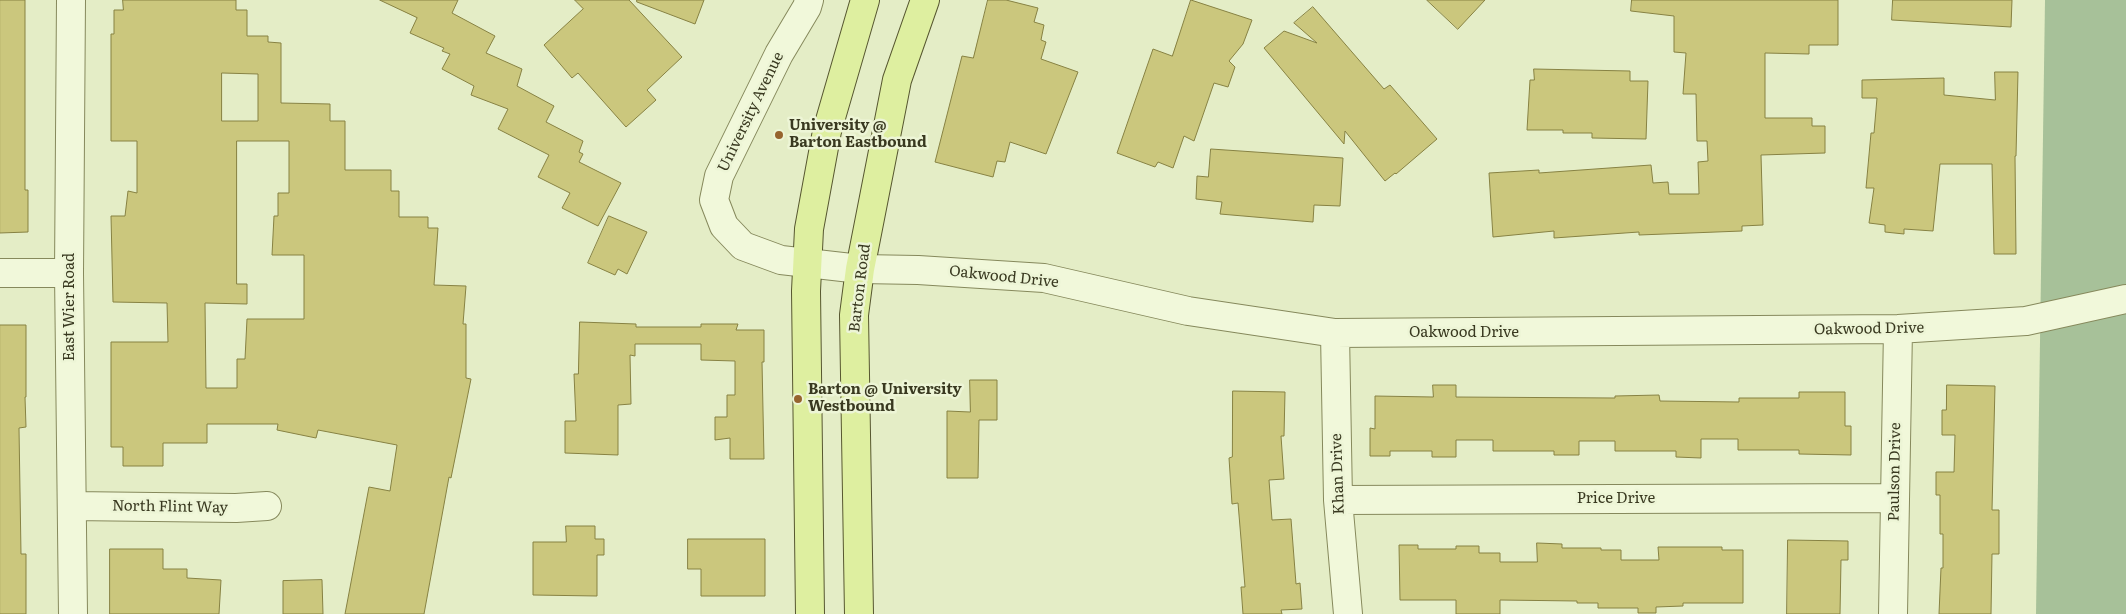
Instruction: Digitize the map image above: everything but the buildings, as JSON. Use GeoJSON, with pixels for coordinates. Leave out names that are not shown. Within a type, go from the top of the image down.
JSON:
{"type":"FeatureCollection","features":[{"type":"Feature","properties":{"kind":"main road"},"geometry":{"type":"LineString","coordinates":[[810,614],[806,263],[809,225],[827,132],[865,0]]}},
{"type":"Feature","properties":{"kind":"main road","name":"Barton Road"},"geometry":{"type":"LineString","coordinates":[[859,614],[854,315],[860,269],[897,80],[925,0]]}},
{"type":"Feature","properties":{"kind":"street","name":"East Wier Road"},"geometry":{"type":"LineString","coordinates":[[71,0],[69,273],[73,614]]}},
{"type":"Feature","properties":{"kind":"street","name":"University Avenue"},"geometry":{"type":"LineString","coordinates":[[806,263],[781,260],[743,246],[724,226],[714,200],[719,176],[779,54],[807,7],[808,0]]}},
{"type":"Feature","properties":{"kind":"street","name":"Oakwood Drive"},"geometry":{"type":"LineString","coordinates":[[806,263],[860,269],[918,270],[1044,278],[1188,311],[1334,334],[1898,329],[2026,321],[2126,299]]}},
{"type":"Feature","properties":{"kind":"street"},"geometry":{"type":"LineString","coordinates":[[0,273],[69,273]]}},
{"type":"Feature","properties":{"kind":"street","name":"Paulson Drive"},"geometry":{"type":"LineString","coordinates":[[1893,614],[1898,329]]}},
{"type":"Feature","properties":{"kind":"street","name":"Khan Drive"},"geometry":{"type":"LineString","coordinates":[[1334,334],[1338,500],[1348,614]]}},
{"type":"Feature","properties":{"kind":"street","name":"Price Drive"},"geometry":{"type":"LineString","coordinates":[[1338,500],[1894,498]]}},
{"type":"Feature","properties":{"kind":"street","name":"North Flint Way"},"geometry":{"type":"LineString","coordinates":[[72,506],[236,508],[267,506]]}},
{"type":"Feature","properties":{"kind":"green space"},"geometry":{"type":"Polygon","coordinates":[[[2045,0],[2126,0],[2126,614],[2036,614],[2045,0]]]}},
{"type":"Feature","properties":{"kind":"place","name":"University @ Barton Eastbound"},"geometry":{"type":"Point","coordinates":[779,135]}},
{"type":"Feature","properties":{"kind":"place","name":"Barton @ University Westbound"},"geometry":{"type":"Point","coordinates":[798,399]}}]}
